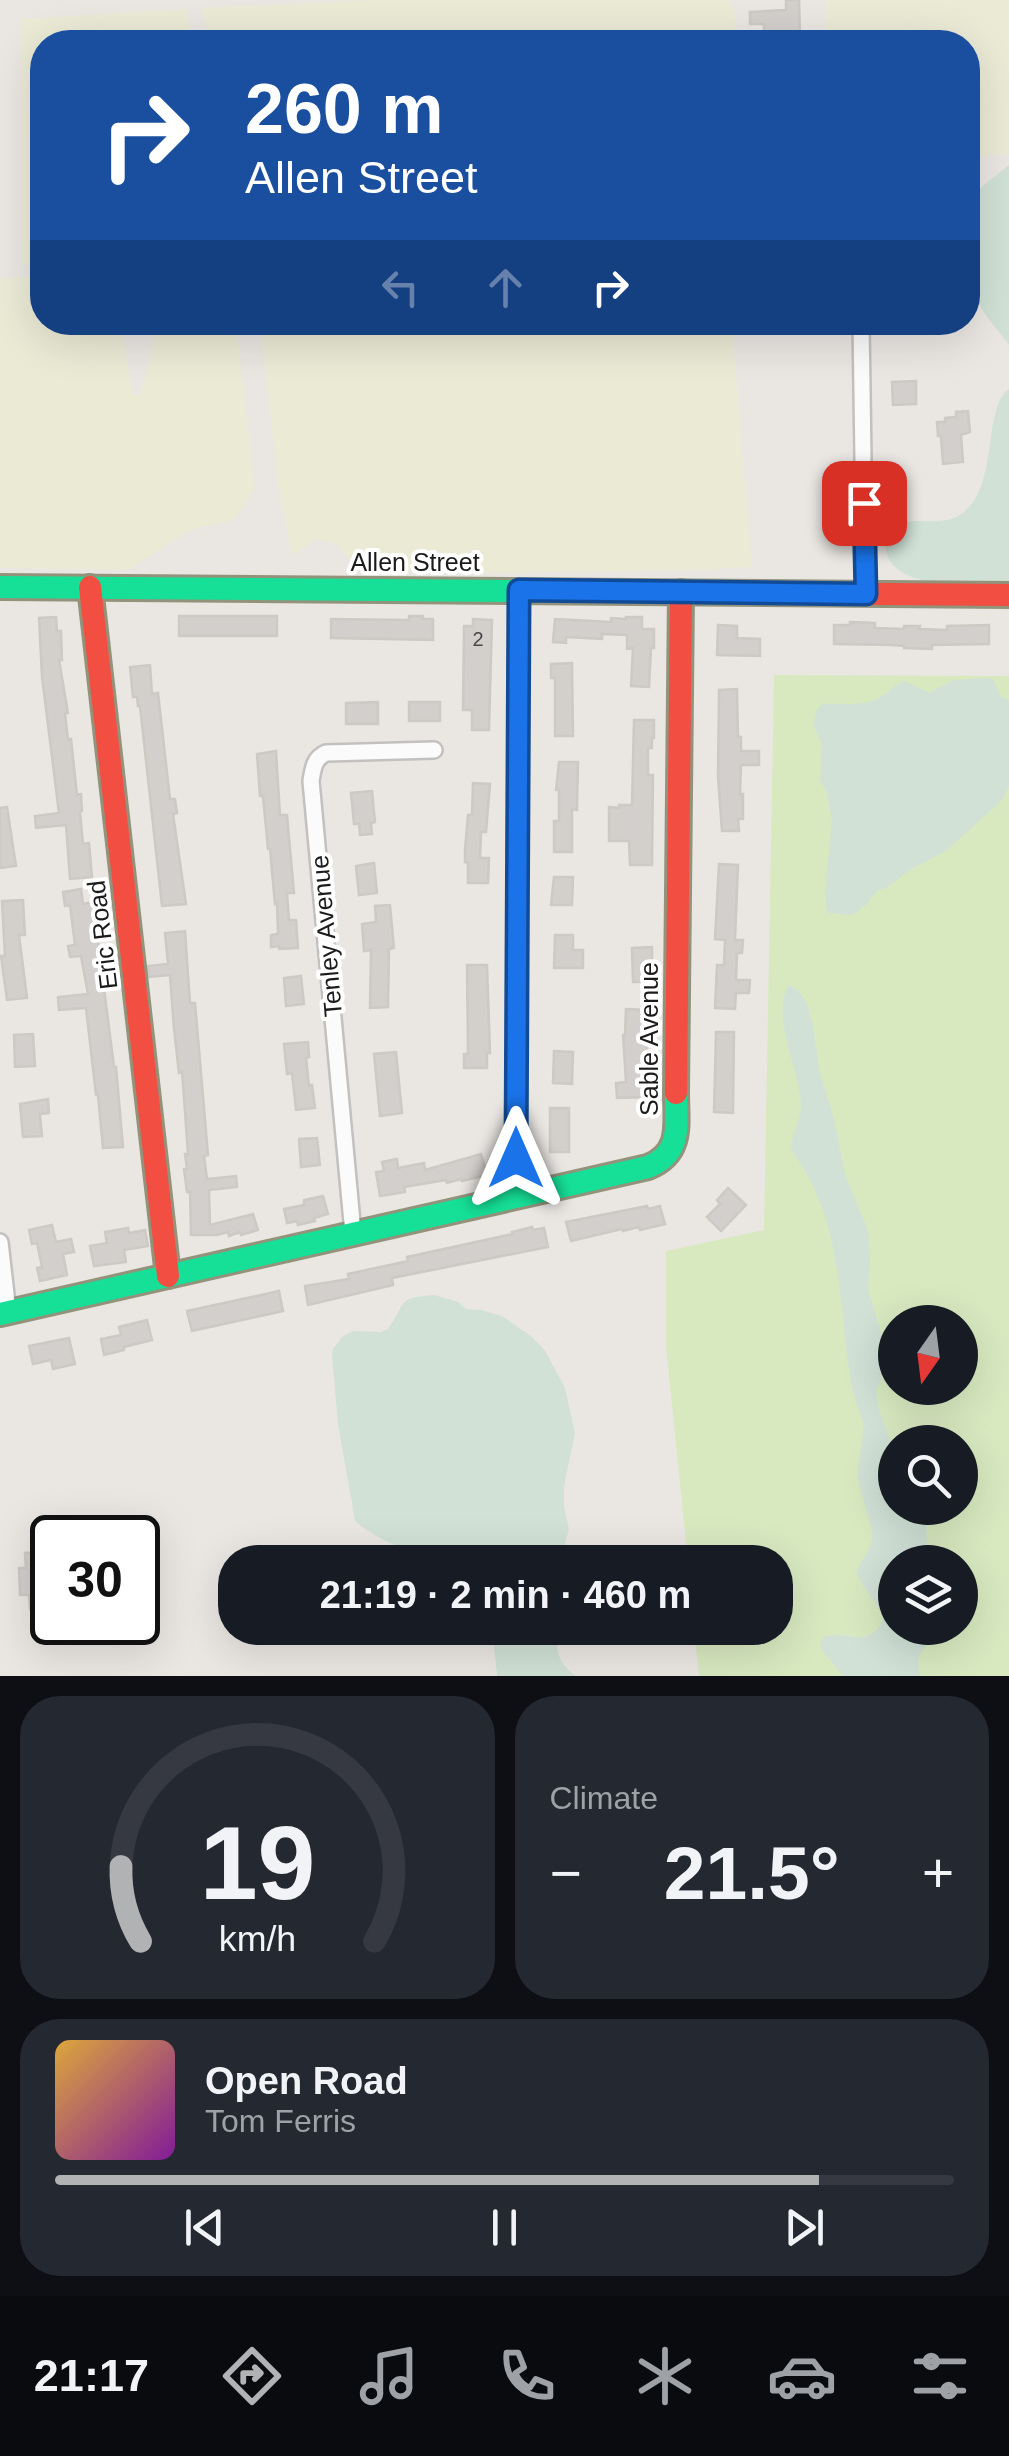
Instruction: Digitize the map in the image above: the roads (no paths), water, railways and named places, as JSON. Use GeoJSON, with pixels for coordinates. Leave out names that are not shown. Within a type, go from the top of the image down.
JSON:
{"type":"FeatureCollection","features":[{"type":"Feature","properties":{"kind":"street"},"geometry":{"type":"LineString","coordinates":[[861,335],[866,594]]}},
{"type":"Feature","properties":{"kind":"street","name":"Allen Street"},"geometry":{"type":"LineString","coordinates":[[0,587],[1009,596]]}},
{"type":"Feature","properties":{"kind":"street","name":"Eric Road"},"geometry":{"type":"LineString","coordinates":[[90,587],[168,1276]]}},
{"type":"Feature","properties":{"kind":"street"},"geometry":{"type":"LineString","coordinates":[[516,1196],[519,590]]}},
{"type":"Feature","properties":{"kind":"street","name":"Sable Avenue"},"geometry":{"type":"LineString","coordinates":[[4,1313],[654,1166],[670,1156],[676,1137],[681,592]]}},
{"type":"Feature","properties":{"kind":"street","name":"Tenley Avenue"},"geometry":{"type":"LineString","coordinates":[[353,1233],[311,781],[315,762],[326,752],[434,750]]}},
{"type":"Feature","properties":{"kind":"street"},"geometry":{"type":"LineString","coordinates":[[0,1242],[4,1313]]}}]}
